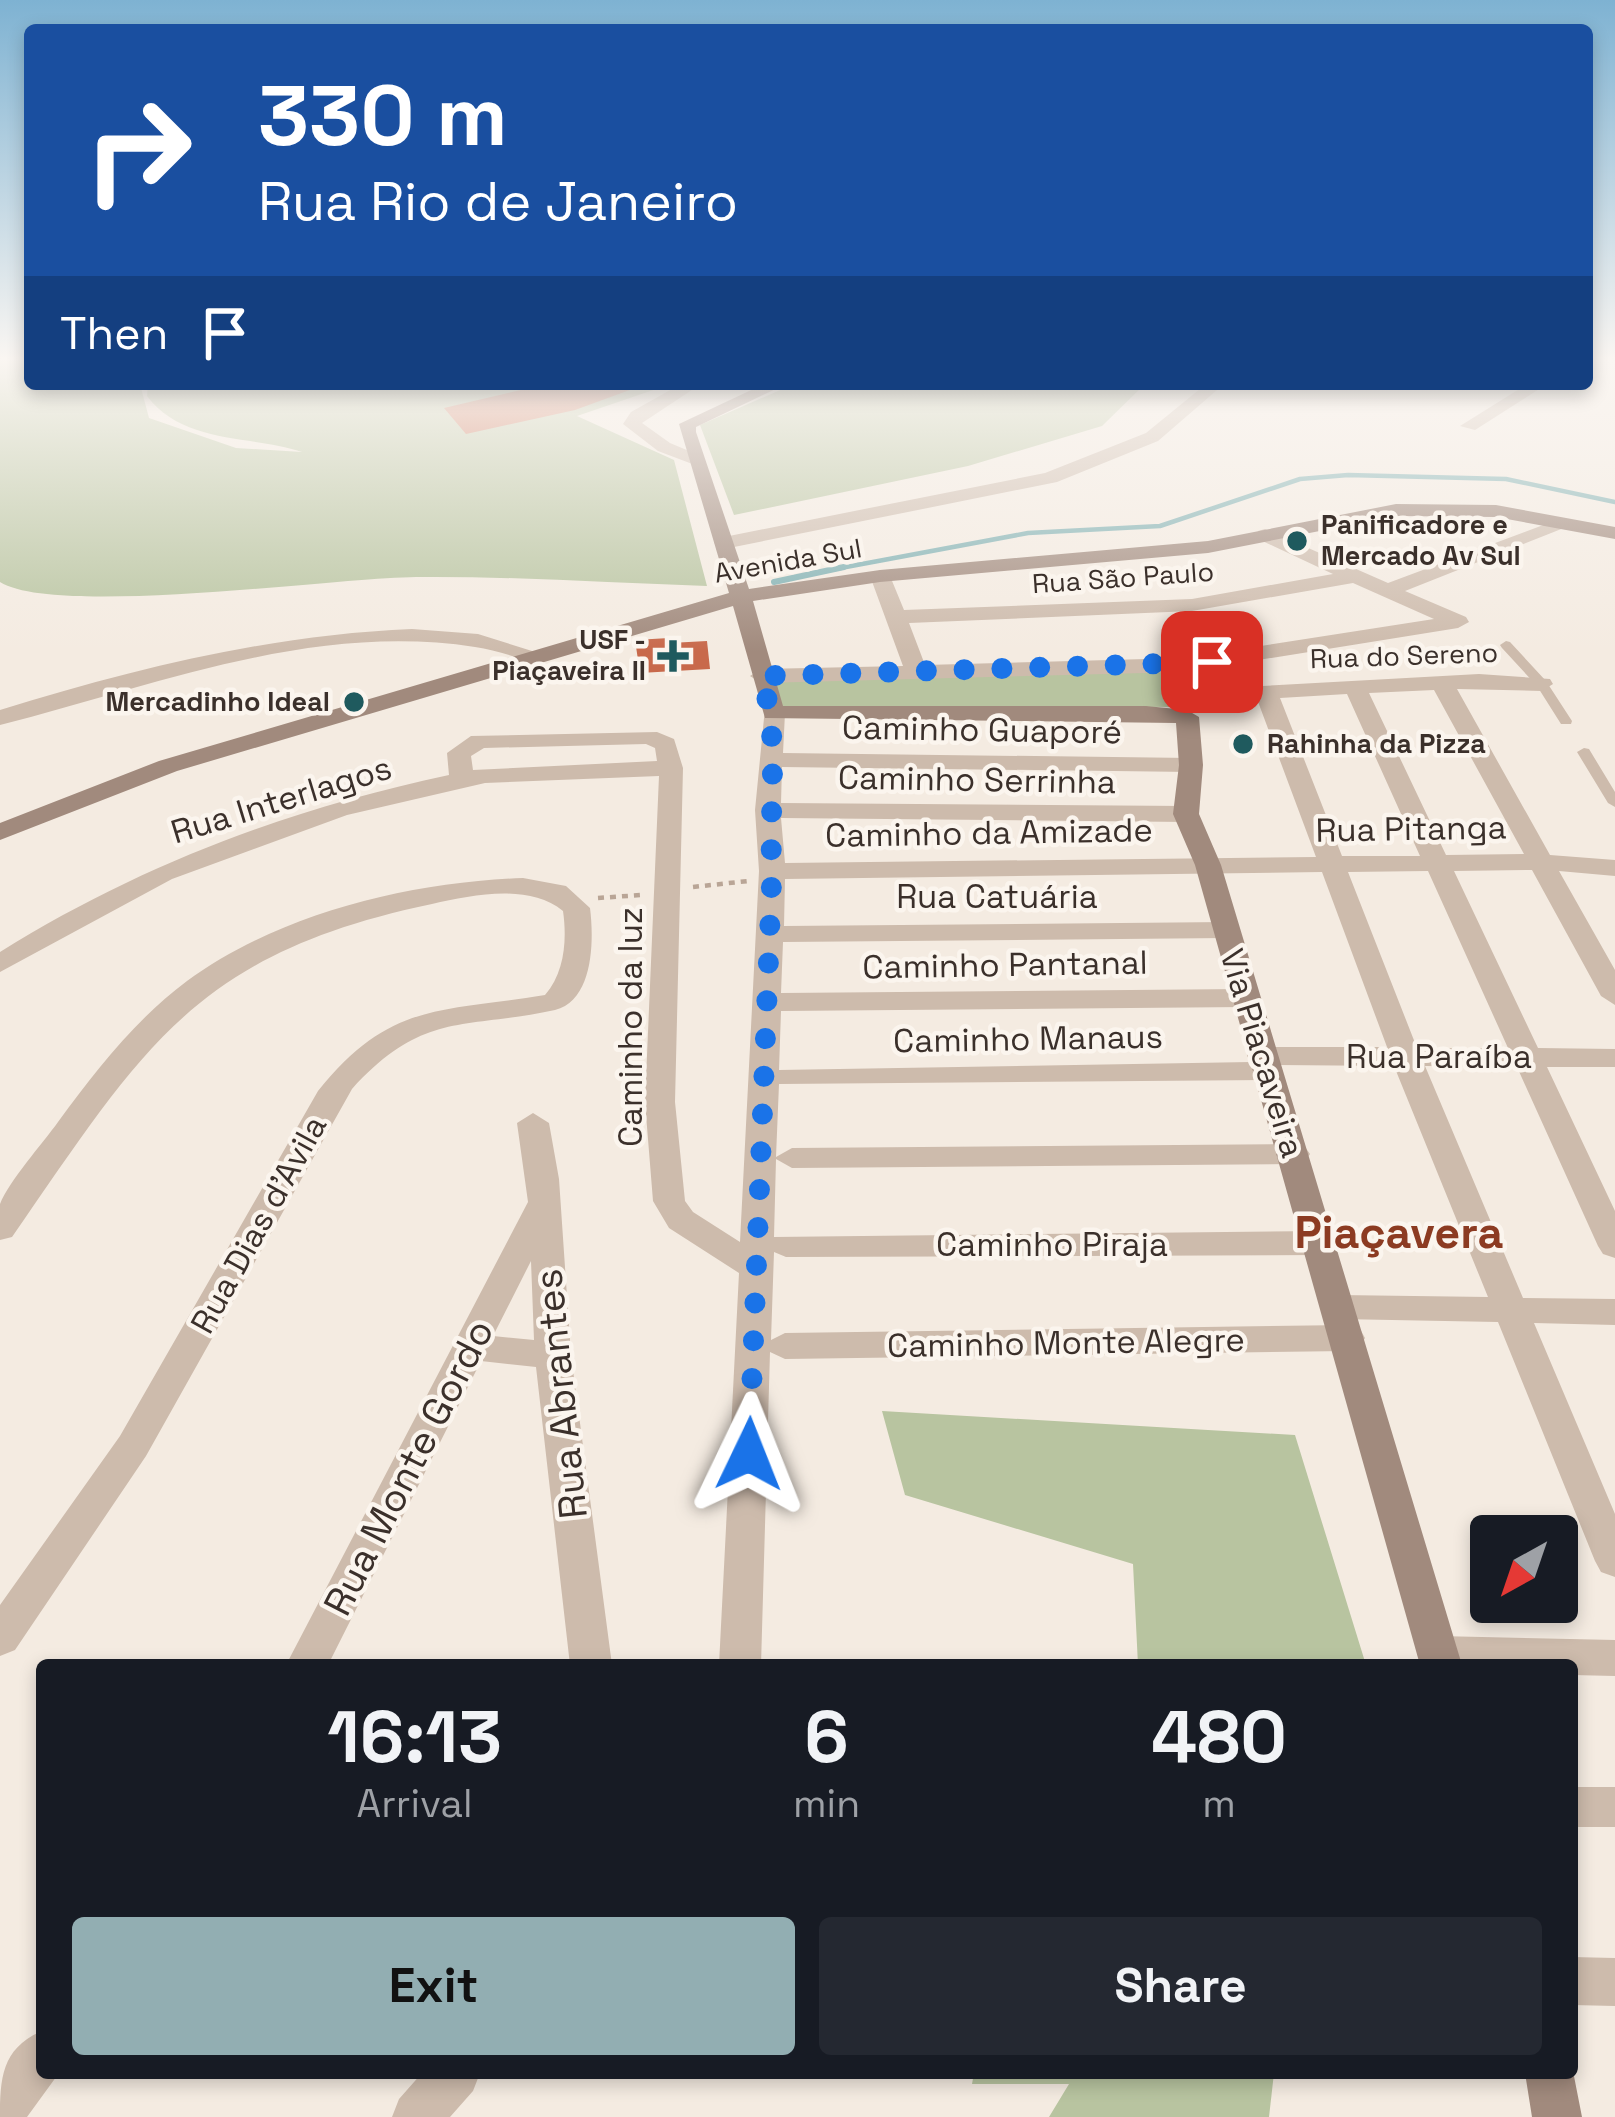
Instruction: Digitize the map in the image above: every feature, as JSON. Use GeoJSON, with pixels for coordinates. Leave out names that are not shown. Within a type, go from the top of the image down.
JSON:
{"type":"FeatureCollection","features":[{"type":"Feature","properties":{"kind":"street"},"geometry":{"type":"LineString","coordinates":[[683,455],[695,460]]}},
{"type":"Feature","properties":{"kind":"street"},"geometry":{"type":"LineString","coordinates":[[694,455],[773,712],[768,810],[772,871],[741,1659]]}},
{"type":"Feature","properties":{"kind":"street"},"geometry":{"type":"LineString","coordinates":[[724,543],[1050,478],[1108,455]]}},
{"type":"Feature","properties":{"kind":"street","name":"Avenida Sul"},"geometry":{"type":"LineString","coordinates":[[0,832],[167,766],[740,597],[880,575],[1147,555],[1396,510],[1496,512],[1604,531]]}},
{"type":"Feature","properties":{"kind":"street"},"geometry":{"type":"LineString","coordinates":[[1385,591],[1569,522]]}},
{"type":"Feature","properties":{"kind":"street"},"geometry":{"type":"LineString","coordinates":[[761,676],[1184,665],[1458,622],[1265,535]]}},
{"type":"Feature","properties":{"kind":"street"},"geometry":{"type":"LineString","coordinates":[[880,575],[916,670]]}},
{"type":"Feature","properties":{"kind":"street","name":"Rua São Paulo"},"geometry":{"type":"LineString","coordinates":[[894,617],[1192,605],[1355,576]]}},
{"type":"Feature","properties":{"kind":"street"},"geometry":{"type":"LineString","coordinates":[[0,718],[128,679],[356,637],[455,634],[537,656]]}},
{"type":"Feature","properties":{"kind":"street"},"geometry":{"type":"LineString","coordinates":[[773,712],[1146,712],[1191,706],[1184,665]]}},
{"type":"Feature","properties":{"kind":"street"},"geometry":{"type":"LineString","coordinates":[[1442,683],[1615,996]]}},
{"type":"Feature","properties":{"kind":"street","name":"Rua do Sereno"},"geometry":{"type":"LineString","coordinates":[[1191,706],[1266,691],[1542,684]]}},
{"type":"Feature","properties":{"kind":"street"},"geometry":{"type":"LineString","coordinates":[[1355,687],[1615,1246]]}},
{"type":"Feature","properties":{"kind":"street"},"geometry":{"type":"LineString","coordinates":[[1266,691],[1405,1055],[1615,1561]]}},
{"type":"Feature","properties":{"kind":"street","name":"Via Piacaveira"},"geometry":{"type":"LineString","coordinates":[[1191,706],[1186,814],[1208,865],[1439,1659]]}},
{"type":"Feature","properties":{"kind":"street"},"geometry":{"type":"LineString","coordinates":[[462,780],[460,753],[478,742],[649,737],[669,756]]}},
{"type":"Feature","properties":{"kind":"street","name":"Rua Interlagos"},"geometry":{"type":"LineString","coordinates":[[0,964],[62,922],[211,851],[306,820],[462,780],[669,756]]}},
{"type":"Feature","properties":{"kind":"street","name":"Caminho da luz"},"geometry":{"type":"LineString","coordinates":[[669,756],[660,1102],[669,1201],[681,1220],[755,1267]]}},
{"type":"Feature","properties":{"kind":"street","name":"Caminho Guaporé"},"geometry":{"type":"LineString","coordinates":[[772,760],[1191,765]]}},
{"type":"Feature","properties":{"kind":"street","name":"Caminho Serrinha"},"geometry":{"type":"LineString","coordinates":[[768,810],[1186,814]]}},
{"type":"Feature","properties":{"kind":"street","name":"Rua Pitanga"},"geometry":{"type":"LineString","coordinates":[[1208,865],[1543,862],[1615,868]]}},
{"type":"Feature","properties":{"kind":"street","name":"Caminho da Amizade"},"geometry":{"type":"LineString","coordinates":[[772,871],[1208,865]]}},
{"type":"Feature","properties":{"kind":"street","name":"Rua Dias d'Avila"},"geometry":{"type":"LineString","coordinates":[[0,1229],[152,1026],[198,987],[261,952],[384,906],[483,888],[527,886],[560,892],[572,900],[583,922],[571,982],[555,1000],[458,1012],[420,1023],[354,1064],[328,1098],[134,1446],[0,1638]]}},
{"type":"Feature","properties":{"kind":"street","name":"Rua Catuária"},"geometry":{"type":"LineString","coordinates":[[768,934],[1226,930]]}},
{"type":"Feature","properties":{"kind":"street","name":"Caminho Pantanal"},"geometry":{"type":"LineString","coordinates":[[766,1002],[1245,998]]}},
{"type":"Feature","properties":{"kind":"street","name":"Rua Paraíba"},"geometry":{"type":"LineString","coordinates":[[1265,1063],[1405,1055],[1615,1058]]}},
{"type":"Feature","properties":{"kind":"street","name":"Caminho Manaus"},"geometry":{"type":"LineString","coordinates":[[789,1077],[1265,1063]]}},
{"type":"Feature","properties":{"kind":"street","name":"Rua Abrantes"},"geometry":{"type":"LineString","coordinates":[[533,1123],[540,1153],[553,1355],[589,1659]]}},
{"type":"Feature","properties":{"kind":"street"},"geometry":{"type":"LineString","coordinates":[[793,1157],[1294,1154]]}},
{"type":"Feature","properties":{"kind":"street","name":"Rua Monte Gordo"},"geometry":{"type":"LineString","coordinates":[[310,1659],[542,1206]]}},
{"type":"Feature","properties":{"kind":"street","name":"Caminho Piraja"},"geometry":{"type":"LineString","coordinates":[[786,1245],[1319,1243]]}},
{"type":"Feature","properties":{"kind":"street"},"geometry":{"type":"LineString","coordinates":[[1343,1323],[1508,1310],[1615,1312]]}},
{"type":"Feature","properties":{"kind":"street","name":"Caminho Monte Alegre"},"geometry":{"type":"LineString","coordinates":[[785,1346],[1343,1323]]}},
{"type":"Feature","properties":{"kind":"street"},"geometry":{"type":"LineString","coordinates":[[469,1347],[553,1355]]}},
{"type":"Feature","properties":{"kind":"street"},"geometry":{"type":"LineString","coordinates":[[1527,1659],[1615,1658]]}},
{"type":"Feature","properties":{"kind":"street"},"geometry":{"type":"LineString","coordinates":[[1578,1807],[1615,1807]]}},
{"type":"Feature","properties":{"kind":"street"},"geometry":{"type":"LineString","coordinates":[[1578,1981],[1615,1982]]}},
{"type":"Feature","properties":{"kind":"street"},"geometry":{"type":"LineString","coordinates":[[0,2111],[36,2064]]}},
{"type":"Feature","properties":{"kind":"street"},"geometry":{"type":"LineString","coordinates":[[417,2117],[450,2079]]}},
{"type":"Feature","properties":{"kind":"street"},"geometry":{"type":"LineString","coordinates":[[1551,2079],[1557,2117]]}},
{"type":"Feature","properties":{"kind":"lane"},"geometry":{"type":"LineString","coordinates":[[1505,645],[1542,684],[1566,721]]}},
{"type":"Feature","properties":{"kind":"lane"},"geometry":{"type":"LineString","coordinates":[[1584,752],[1615,803]]}},
{"type":"Feature","properties":{"kind":"green space"},"geometry":{"type":"Polygon","coordinates":[[[0,455],[663,455],[674,460],[707,586],[416,577],[198,593],[77,596],[31,592],[0,582],[0,455]]]}},
{"type":"Feature","properties":{"kind":"green space"},"geometry":{"type":"Polygon","coordinates":[[[711,455],[1006,455],[968,466],[734,515],[711,455]]]}},
{"type":"Feature","properties":{"kind":"green space"},"geometry":{"type":"Polygon","coordinates":[[[1174,669],[1190,707],[780,706],[773,680],[1174,669]]]}},
{"type":"Feature","properties":{"kind":"green space"},"geometry":{"type":"Polygon","coordinates":[[[882,1411],[1295,1435],[1364,1659],[1138,1659],[1133,1564],[905,1495],[882,1411]]]}},
{"type":"Feature","properties":{"kind":"green space"},"geometry":{"type":"Polygon","coordinates":[[[973,2079],[1273,2079],[1269,2117],[1049,2117],[1069,2084],[972,2084],[973,2079]]]}},
{"type":"Feature","properties":{"kind":"building","name":"USF - Piaçaveira II"},"geometry":{"type":"Polygon","coordinates":[[[669,638],[670,643],[707,641],[710,669],[640,673],[635,640],[669,638]]]}},
{"type":"Feature","properties":{"kind":"waterway"},"geometry":{"type":"LineString","coordinates":[[830,570],[1028,533],[1160,526],[1300,479],[1348,475],[1506,479],[1615,502]]}},
{"type":"Feature","properties":{"kind":"waterway"},"geometry":{"type":"LineString","coordinates":[[830,570],[844,567]]}},
{"type":"Feature","properties":{"kind":"waterway"},"geometry":{"type":"LineString","coordinates":[[774,582],[830,570]]}},
{"type":"Feature","properties":{"kind":"place","name":"Panificadore e Mercado Av Sul"},"geometry":{"type":"Point","coordinates":[1297,541]}},
{"type":"Feature","properties":{"kind":"place","name":"USF - Piaçaveira II"},"geometry":{"type":"Point","coordinates":[673,656]}},
{"type":"Feature","properties":{"kind":"place","name":"Mercadinho Ideal"},"geometry":{"type":"Point","coordinates":[354,702]}},
{"type":"Feature","properties":{"kind":"place","name":"Rahinha da Pizza"},"geometry":{"type":"Point","coordinates":[1243,744]}},
{"type":"Feature","properties":{"kind":"district","name":"Piaçavera"},"geometry":{"type":"Point","coordinates":[1399,1232]}},
{"type":"Feature","properties":{"kind":"route"},"geometry":{"type":"LineString","coordinates":[[749,1454],[772,871],[768,810],[773,712],[761,676],[1212,662]]}}]}
